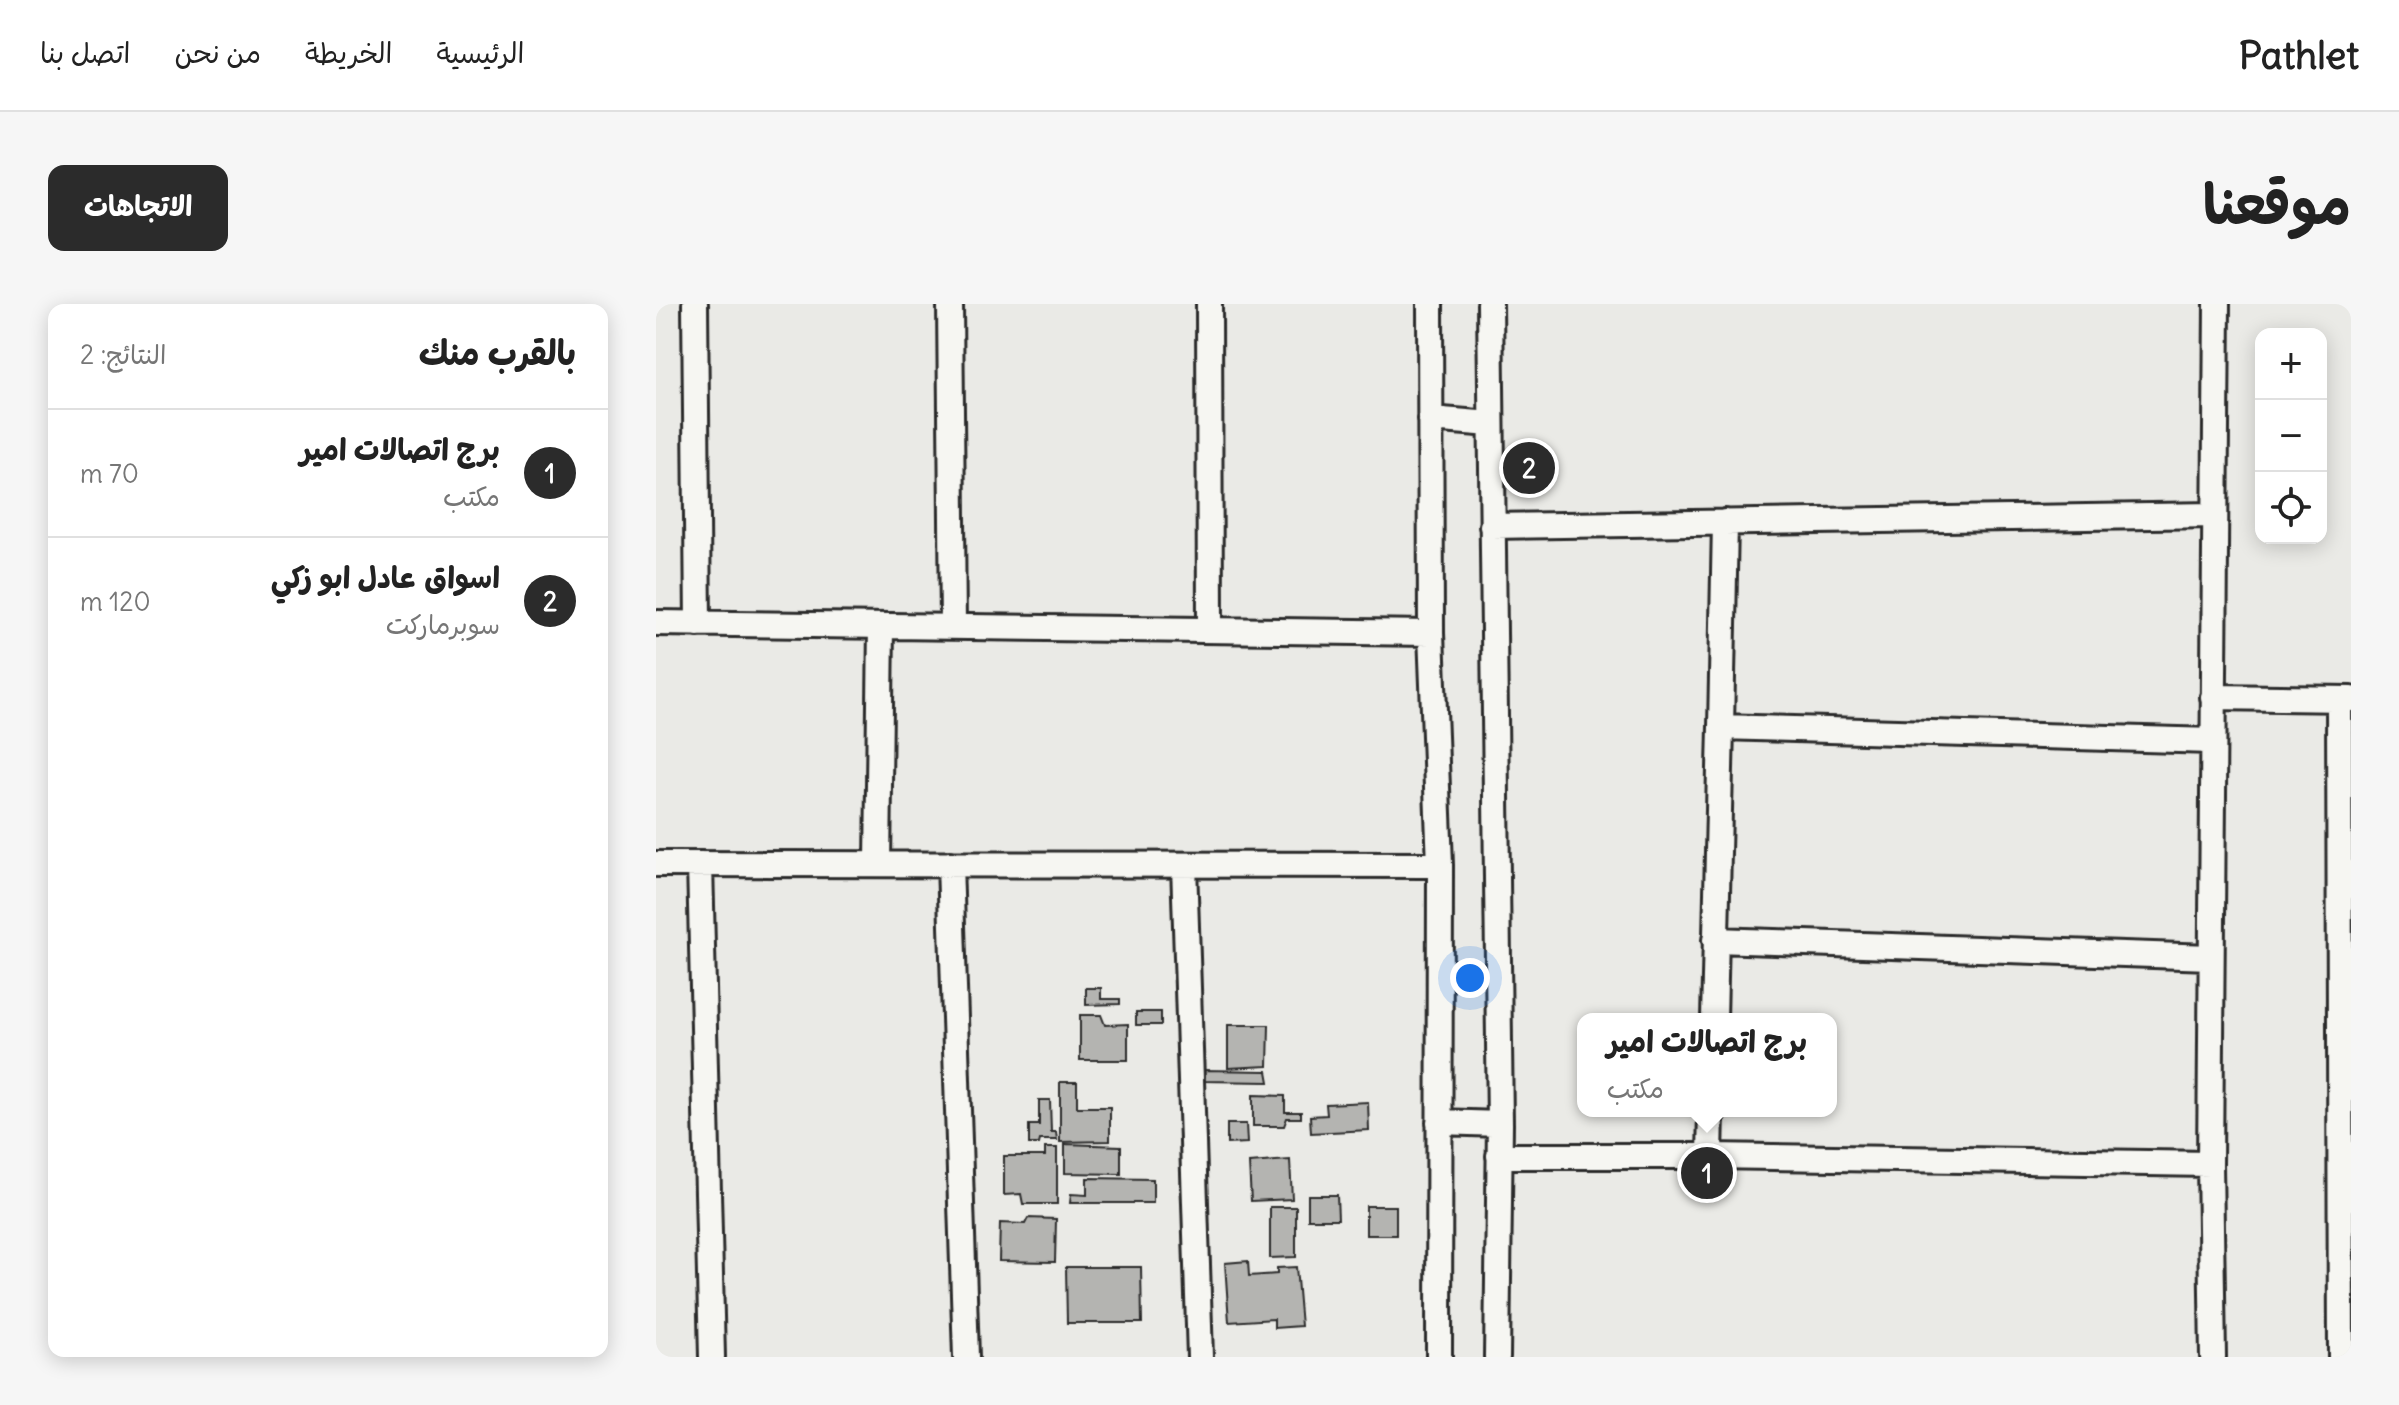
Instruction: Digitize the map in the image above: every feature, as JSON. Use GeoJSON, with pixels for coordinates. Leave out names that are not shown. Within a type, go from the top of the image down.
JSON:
{"type":"FeatureCollection","features":[{"type":"Feature","properties":{"kind":"street"},"geometry":{"type":"LineString","coordinates":[[695,304],[698,624]]}},
{"type":"Feature","properties":{"kind":"street"},"geometry":{"type":"LineString","coordinates":[[950,304],[953,627]]}},
{"type":"Feature","properties":{"kind":"street"},"geometry":{"type":"LineString","coordinates":[[1209,304],[1210,630]]}},
{"type":"Feature","properties":{"kind":"street"},"geometry":{"type":"LineString","coordinates":[[1430,304],[1431,633],[1440,865],[1439,1357]]}},
{"type":"Feature","properties":{"kind":"street"},"geometry":{"type":"LineString","coordinates":[[1490,304],[1500,1124],[1497,1357]]}},
{"type":"Feature","properties":{"kind":"street"},"geometry":{"type":"LineString","coordinates":[[2213,1357],[2210,1164],[2217,304]]}},
{"type":"Feature","properties":{"kind":"street"},"geometry":{"type":"LineString","coordinates":[[1430,419],[1491,424]]}},
{"type":"Feature","properties":{"kind":"street"},"geometry":{"type":"LineString","coordinates":[[1492,526],[2214,515]]}},
{"type":"Feature","properties":{"kind":"street"},"geometry":{"type":"LineString","coordinates":[[1714,1013],[1725,522]]}},
{"type":"Feature","properties":{"kind":"street"},"geometry":{"type":"LineString","coordinates":[[656,623],[1431,633]]}},
{"type":"Feature","properties":{"kind":"street"},"geometry":{"type":"LineString","coordinates":[[878,864],[881,626]]}},
{"type":"Feature","properties":{"kind":"street"},"geometry":{"type":"LineString","coordinates":[[2213,697],[2345,699],[2341,1357]]}},
{"type":"Feature","properties":{"kind":"street"},"geometry":{"type":"LineString","coordinates":[[1721,727],[2213,741]]}},
{"type":"Feature","properties":{"kind":"street"},"geometry":{"type":"LineString","coordinates":[[656,864],[1440,865]]}},
{"type":"Feature","properties":{"kind":"street"},"geometry":{"type":"LineString","coordinates":[[700,864],[712,1357]]}},
{"type":"Feature","properties":{"kind":"street"},"geometry":{"type":"LineString","coordinates":[[950,864],[966,1357]]}},
{"type":"Feature","properties":{"kind":"street"},"geometry":{"type":"LineString","coordinates":[[1184,865],[1200,1357]]}},
{"type":"Feature","properties":{"kind":"street"},"geometry":{"type":"LineString","coordinates":[[1715,940],[2211,957]]}},
{"type":"Feature","properties":{"kind":"street"},"geometry":{"type":"LineString","coordinates":[[1710,1156],[1711,1117]]}},
{"type":"Feature","properties":{"kind":"street"},"geometry":{"type":"LineString","coordinates":[[1439,1122],[1500,1124]]}},
{"type":"Feature","properties":{"kind":"street"},"geometry":{"type":"LineString","coordinates":[[1499,1156],[2210,1164]]}},
{"type":"Feature","properties":{"kind":"building"},"geometry":{"type":"Polygon","coordinates":[[[1086,988],[1101,988],[1101,999],[1120,999],[1120,1004],[1086,1005],[1086,988]]]}},
{"type":"Feature","properties":{"kind":"building"},"geometry":{"type":"Polygon","coordinates":[[[1136,1012],[1161,1012],[1161,1025],[1136,1025],[1136,1012]]]}},
{"type":"Feature","properties":{"kind":"building"},"geometry":{"type":"Polygon","coordinates":[[[1080,1015],[1101,1015],[1105,1025],[1128,1024],[1128,1060],[1080,1060],[1080,1015]]]}},
{"type":"Feature","properties":{"kind":"building"},"geometry":{"type":"Polygon","coordinates":[[[1228,1025],[1269,1025],[1268,1066],[1228,1068],[1228,1025]]]}},
{"type":"Feature","properties":{"kind":"building"},"geometry":{"type":"Polygon","coordinates":[[[1202,1070],[1267,1071],[1269,1082],[1202,1081],[1202,1070]]]}},
{"type":"Feature","properties":{"kind":"building"},"geometry":{"type":"Polygon","coordinates":[[[1060,1082],[1077,1082],[1077,1107],[1110,1107],[1110,1141],[1060,1142],[1060,1082]]]}},
{"type":"Feature","properties":{"kind":"building"},"geometry":{"type":"Polygon","coordinates":[[[1253,1095],[1285,1096],[1285,1112],[1301,1112],[1301,1118],[1287,1118],[1284,1126],[1253,1126],[1253,1095]]]}},
{"type":"Feature","properties":{"kind":"building"},"geometry":{"type":"Polygon","coordinates":[[[1039,1100],[1050,1100],[1051,1132],[1056,1132],[1057,1140],[1040,1140],[1039,1144],[1029,1144],[1029,1125],[1039,1125],[1039,1100]]]}},
{"type":"Feature","properties":{"kind":"building"},"geometry":{"type":"Polygon","coordinates":[[[1368,1102],[1369,1130],[1311,1133],[1310,1116],[1327,1115],[1326,1104],[1368,1102]]]}},
{"type":"Feature","properties":{"kind":"building"},"geometry":{"type":"Polygon","coordinates":[[[1227,1124],[1246,1124],[1247,1143],[1227,1144],[1227,1124]]]}},
{"type":"Feature","properties":{"kind":"building"},"geometry":{"type":"Polygon","coordinates":[[[1065,1144],[1121,1146],[1121,1174],[1065,1173],[1065,1144]]]}},
{"type":"Feature","properties":{"kind":"building"},"geometry":{"type":"Polygon","coordinates":[[[1045,1148],[1057,1148],[1057,1204],[1023,1204],[1021,1194],[1004,1195],[1004,1156],[1045,1156],[1045,1148]]]}},
{"type":"Feature","properties":{"kind":"building"},"geometry":{"type":"Polygon","coordinates":[[[1290,1160],[1292,1199],[1251,1201],[1249,1163],[1290,1160]]]}},
{"type":"Feature","properties":{"kind":"building"},"geometry":{"type":"Polygon","coordinates":[[[1087,1178],[1153,1179],[1153,1203],[1070,1203],[1071,1194],[1087,1195],[1087,1178]]]}},
{"type":"Feature","properties":{"kind":"building"},"geometry":{"type":"Polygon","coordinates":[[[1308,1195],[1337,1195],[1338,1219],[1308,1219],[1308,1195]]]}},
{"type":"Feature","properties":{"kind":"building"},"geometry":{"type":"Polygon","coordinates":[[[1366,1206],[1396,1206],[1396,1235],[1366,1235],[1366,1206]]]}},
{"type":"Feature","properties":{"kind":"building"},"geometry":{"type":"Polygon","coordinates":[[[1270,1207],[1296,1207],[1296,1257],[1270,1258],[1270,1207]]]}},
{"type":"Feature","properties":{"kind":"building"},"geometry":{"type":"Polygon","coordinates":[[[1028,1218],[1056,1219],[1055,1262],[999,1261],[1000,1223],[1025,1224],[1028,1218]]]}},
{"type":"Feature","properties":{"kind":"building"},"geometry":{"type":"Polygon","coordinates":[[[1248,1261],[1249,1276],[1277,1274],[1277,1268],[1296,1267],[1301,1326],[1274,1328],[1274,1319],[1229,1322],[1225,1263],[1248,1261]]]}},
{"type":"Feature","properties":{"kind":"building"},"geometry":{"type":"Polygon","coordinates":[[[1066,1267],[1141,1267],[1142,1323],[1067,1323],[1066,1267]]]}},
{"type":"Feature","properties":{"kind":"place","name":"اسواق عادل ابو زكي"},"geometry":{"type":"Point","coordinates":[1529,468]}},
{"type":"Feature","properties":{"kind":"place","name":"برج اتصالات امير"},"geometry":{"type":"Point","coordinates":[1707,1173]}}]}
